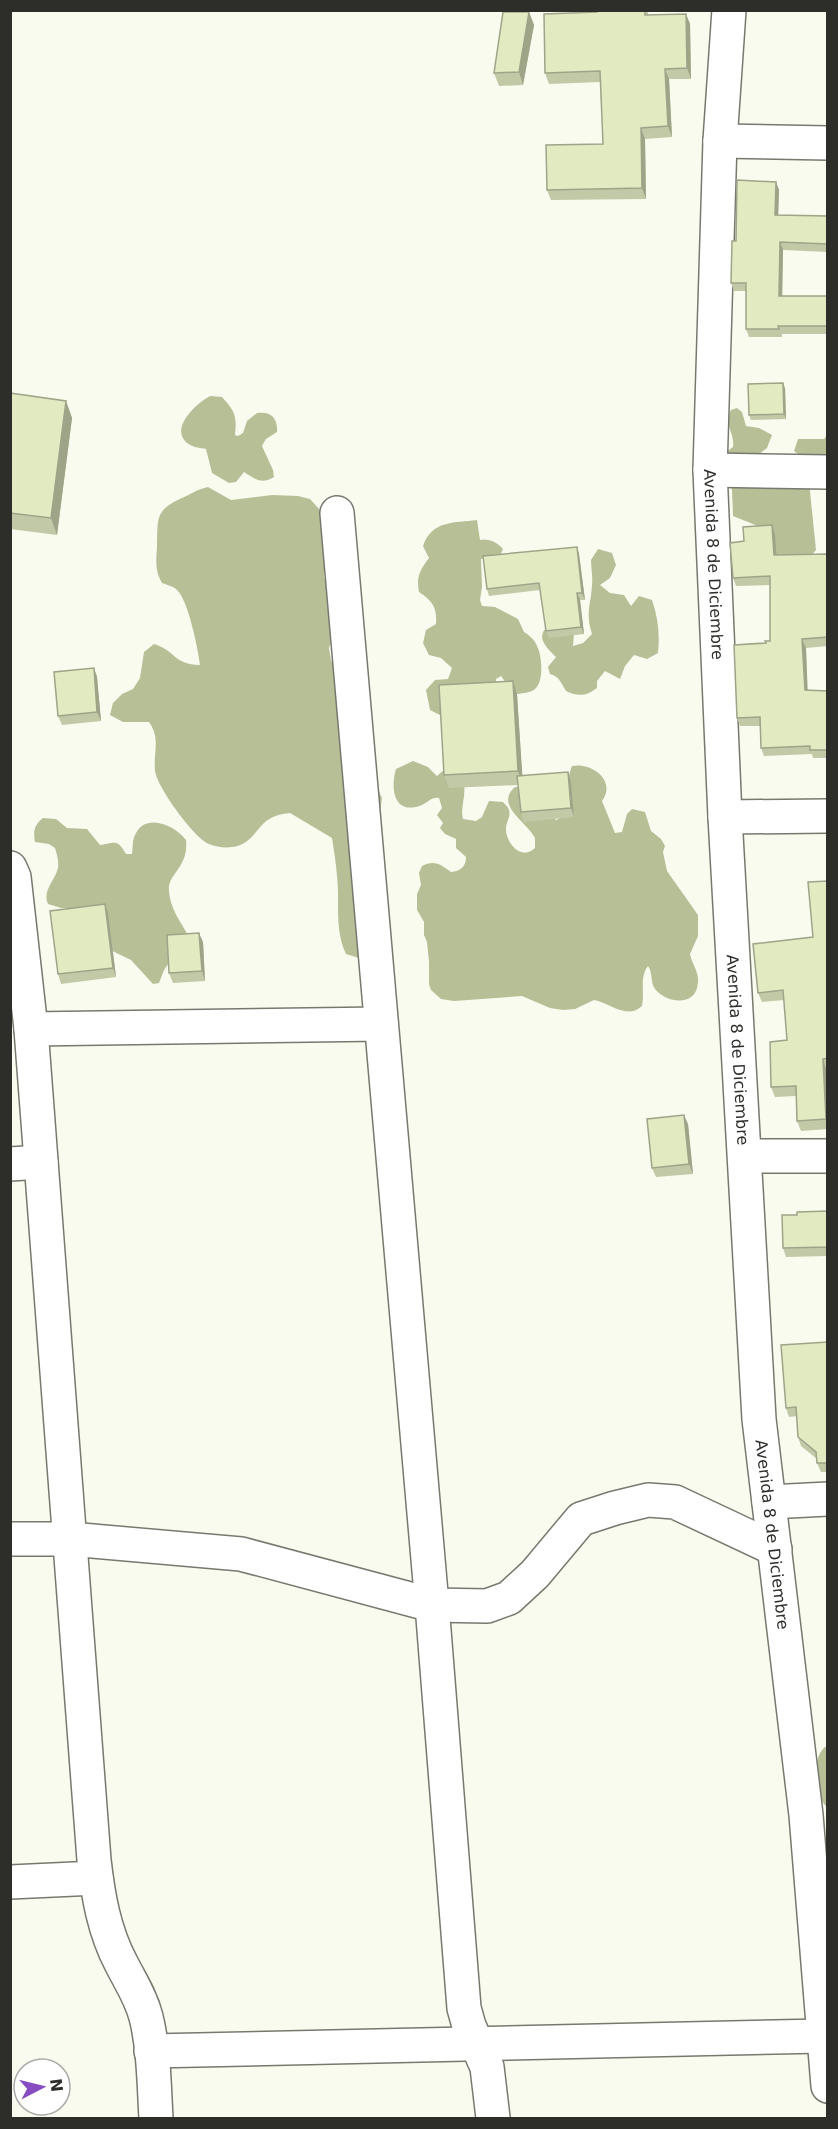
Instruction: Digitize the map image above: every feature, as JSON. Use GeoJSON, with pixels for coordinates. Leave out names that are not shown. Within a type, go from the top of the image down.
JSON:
{"type":"FeatureCollection","features":[{"type":"Feature","properties":{"kind":"street","name":"Avenida 8 de Diciembre"},"geometry":{"type":"LineString","coordinates":[[729,10],[720,141],[710,470],[725,817],[759,1419],[775,1549],[818,1844],[824,2036],[828,2086]]}},
{"type":"Feature","properties":{"kind":"street"},"geometry":{"type":"LineString","coordinates":[[720,141],[828,143]]}},
{"type":"Feature","properties":{"kind":"street"},"geometry":{"type":"LineString","coordinates":[[710,470],[828,472]]}},
{"type":"Feature","properties":{"kind":"street"},"geometry":{"type":"LineString","coordinates":[[337,513],[432,1605],[464,2008],[469,2026],[487,2067],[493,2118]]}},
{"type":"Feature","properties":{"kind":"street"},"geometry":{"type":"LineString","coordinates":[[725,817],[828,816]]}},
{"type":"Feature","properties":{"kind":"street"},"geometry":{"type":"LineString","coordinates":[[10,868],[14,877],[31,1029],[26,1163],[69,1539],[96,1878],[107,1927],[120,1961],[137,1990],[146,2017],[156,2118]]}},
{"type":"Feature","properties":{"kind":"street"},"geometry":{"type":"LineString","coordinates":[[31,1029],[381,1024]]}},
{"type":"Feature","properties":{"kind":"street"},"geometry":{"type":"LineString","coordinates":[[744,1156],[828,1156]]}},
{"type":"Feature","properties":{"kind":"street"},"geometry":{"type":"LineString","coordinates":[[769,1502],[828,1498]]}},
{"type":"Feature","properties":{"kind":"street"},"geometry":{"type":"LineString","coordinates":[[10,1539],[69,1539],[241,1554],[432,1605],[487,1606],[510,1598],[535,1574],[581,1519],[648,1500],[675,1502],[775,1549]]}},
{"type":"Feature","properties":{"kind":"street"},"geometry":{"type":"LineString","coordinates":[[10,1882],[96,1878]]}},
{"type":"Feature","properties":{"kind":"street"},"geometry":{"type":"LineString","coordinates":[[151,2051],[824,2036]]}},
{"type":"Feature","properties":{"kind":"green space"},"geometry":{"type":"Polygon","coordinates":[[[210,396],[222,397],[230,406],[236,423],[235,435],[238,436],[243,433],[247,421],[257,413],[273,416],[277,432],[266,439],[262,446],[274,477],[262,481],[244,472],[236,482],[229,483],[212,473],[206,449],[187,443],[182,437],[181,430],[187,416],[198,404],[210,396]]]}},
{"type":"Feature","properties":{"kind":"green space"},"geometry":{"type":"Polygon","coordinates":[[[737,408],[742,412],[746,426],[759,428],[772,435],[767,448],[750,461],[809,482],[816,550],[787,584],[765,529],[733,516],[732,490],[722,455],[733,447],[728,420],[731,410],[737,408]]]}},
{"type":"Feature","properties":{"kind":"green space"},"geometry":{"type":"Polygon","coordinates":[[[827,435],[827,460],[806,460],[794,451],[798,439],[824,439],[827,435]]]}},
{"type":"Feature","properties":{"kind":"green space"},"geometry":{"type":"Polygon","coordinates":[[[208,487],[231,500],[272,495],[310,499],[319,509],[325,522],[324,577],[329,589],[333,635],[329,648],[331,660],[370,773],[382,798],[359,958],[346,954],[342,945],[332,838],[290,813],[270,819],[247,842],[238,846],[223,847],[209,844],[202,840],[186,822],[169,800],[157,778],[155,771],[156,740],[149,722],[123,722],[110,715],[113,703],[122,694],[133,689],[140,678],[144,652],[154,644],[185,663],[200,665],[185,602],[176,589],[162,583],[158,574],[157,530],[159,517],[166,507],[208,487]]]}},
{"type":"Feature","properties":{"kind":"green space"},"geometry":{"type":"Polygon","coordinates":[[[477,520],[480,540],[492,541],[503,549],[500,556],[481,559],[480,600],[482,606],[495,607],[518,619],[524,632],[530,636],[539,650],[540,679],[534,690],[517,694],[501,676],[496,679],[496,686],[442,716],[430,710],[426,690],[435,680],[448,679],[452,668],[441,658],[429,655],[423,643],[426,630],[436,624],[436,618],[433,605],[419,592],[419,574],[429,558],[423,546],[432,531],[438,527],[477,520]]]}},
{"type":"Feature","properties":{"kind":"green space"},"geometry":{"type":"Polygon","coordinates":[[[598,549],[612,553],[616,565],[610,578],[600,585],[610,593],[624,595],[631,606],[639,596],[652,600],[658,626],[658,653],[647,659],[634,655],[625,666],[620,679],[605,671],[597,681],[597,688],[579,695],[566,691],[558,679],[550,674],[548,667],[556,657],[543,642],[542,634],[548,626],[574,633],[573,646],[583,643],[592,634],[589,615],[591,560],[598,549]]]}},
{"type":"Feature","properties":{"kind":"green space"},"geometry":{"type":"Polygon","coordinates":[[[413,761],[428,767],[437,776],[445,769],[464,785],[463,819],[476,821],[482,817],[489,801],[503,802],[508,807],[509,813],[506,826],[509,840],[516,849],[525,853],[535,848],[535,838],[510,807],[508,800],[515,787],[521,787],[556,820],[562,817],[566,784],[572,766],[587,767],[600,774],[606,787],[606,794],[602,801],[615,833],[622,832],[627,814],[632,809],[645,812],[651,831],[661,839],[665,846],[663,852],[667,871],[698,915],[698,936],[690,954],[698,978],[693,996],[674,1000],[660,994],[653,986],[648,966],[643,980],[642,1006],[630,1011],[594,1000],[575,1009],[563,1010],[550,1008],[522,996],[454,1001],[441,999],[431,990],[429,984],[424,922],[417,910],[417,894],[421,885],[419,873],[422,866],[430,863],[441,865],[451,872],[457,871],[464,866],[466,857],[456,848],[456,839],[445,834],[440,828],[443,823],[437,815],[442,808],[439,798],[413,807],[405,807],[396,799],[394,777],[396,769],[413,761]]]}},
{"type":"Feature","properties":{"kind":"green space"},"geometry":{"type":"Polygon","coordinates":[[[43,818],[56,819],[67,828],[87,829],[100,845],[118,844],[126,854],[132,854],[135,835],[146,824],[160,823],[168,826],[186,840],[184,857],[171,880],[169,891],[173,909],[188,935],[164,970],[159,983],[153,984],[131,960],[100,945],[81,908],[61,908],[48,904],[47,894],[58,863],[55,848],[49,844],[35,842],[35,829],[43,818]]]}},
{"type":"Feature","properties":{"kind":"green space"},"geometry":{"type":"Polygon","coordinates":[[[827,1746],[827,1807],[819,1794],[816,1775],[818,1757],[827,1746]]]}},
{"type":"Feature","properties":{"kind":"building"},"geometry":{"type":"Polygon","coordinates":[[[597,10],[645,10],[645,15],[686,14],[687,68],[665,69],[668,126],[641,128],[642,188],[547,190],[546,145],[603,144],[600,71],[545,73],[544,14],[597,12],[597,10]]]}},
{"type":"Feature","properties":{"kind":"building"},"geometry":{"type":"Polygon","coordinates":[[[503,12],[529,12],[519,72],[494,73],[503,12]]]}},
{"type":"Feature","properties":{"kind":"building"},"geometry":{"type":"Polygon","coordinates":[[[737,180],[776,182],[775,215],[828,216],[828,244],[780,242],[779,296],[828,296],[828,326],[778,326],[779,329],[746,329],[746,283],[731,283],[732,241],[736,241],[737,180]]]}},
{"type":"Feature","properties":{"kind":"building"},"geometry":{"type":"Polygon","coordinates":[[[783,383],[784,414],[749,415],[748,384],[783,383]]]}},
{"type":"Feature","properties":{"kind":"building"},"geometry":{"type":"Polygon","coordinates":[[[10,393],[66,401],[51,518],[10,513],[10,393]]]}},
{"type":"Feature","properties":{"kind":"building"},"geometry":{"type":"Polygon","coordinates":[[[772,525],[774,555],[828,554],[828,637],[802,639],[805,690],[828,691],[828,750],[810,750],[810,746],[761,748],[760,717],[737,718],[734,645],[770,641],[770,576],[733,578],[730,543],[744,541],[743,527],[772,525]]]}},
{"type":"Feature","properties":{"kind":"building"},"geometry":{"type":"Polygon","coordinates":[[[577,547],[582,593],[577,593],[581,627],[546,631],[539,583],[487,589],[483,556],[577,547]]]}},
{"type":"Feature","properties":{"kind":"building"},"geometry":{"type":"Polygon","coordinates":[[[94,668],[97,712],[58,716],[54,672],[94,668]]]}},
{"type":"Feature","properties":{"kind":"building"},"geometry":{"type":"Polygon","coordinates":[[[513,681],[518,771],[444,775],[439,685],[513,681]]]}},
{"type":"Feature","properties":{"kind":"building"},"geometry":{"type":"Polygon","coordinates":[[[568,772],[571,808],[521,812],[517,776],[568,772]]]}},
{"type":"Feature","properties":{"kind":"building"},"geometry":{"type":"Polygon","coordinates":[[[828,881],[828,1058],[823,1059],[826,1119],[797,1121],[796,1086],[771,1087],[770,1042],[787,1040],[783,990],[758,993],[753,944],[813,937],[808,882],[828,881]]]}},
{"type":"Feature","properties":{"kind":"building"},"geometry":{"type":"Polygon","coordinates":[[[105,904],[113,968],[58,974],[50,911],[105,904]]]}},
{"type":"Feature","properties":{"kind":"building"},"geometry":{"type":"Polygon","coordinates":[[[199,933],[202,971],[169,973],[167,935],[199,933]]]}},
{"type":"Feature","properties":{"kind":"building"},"geometry":{"type":"Polygon","coordinates":[[[684,1115],[689,1164],[652,1168],[647,1119],[684,1115]]]}},
{"type":"Feature","properties":{"kind":"building"},"geometry":{"type":"Polygon","coordinates":[[[828,1211],[828,1247],[783,1248],[782,1215],[828,1211]]]}},
{"type":"Feature","properties":{"kind":"building"},"geometry":{"type":"Polygon","coordinates":[[[828,1342],[828,1463],[817,1463],[816,1452],[798,1437],[796,1407],[786,1408],[781,1345],[828,1342]]]}}]}
